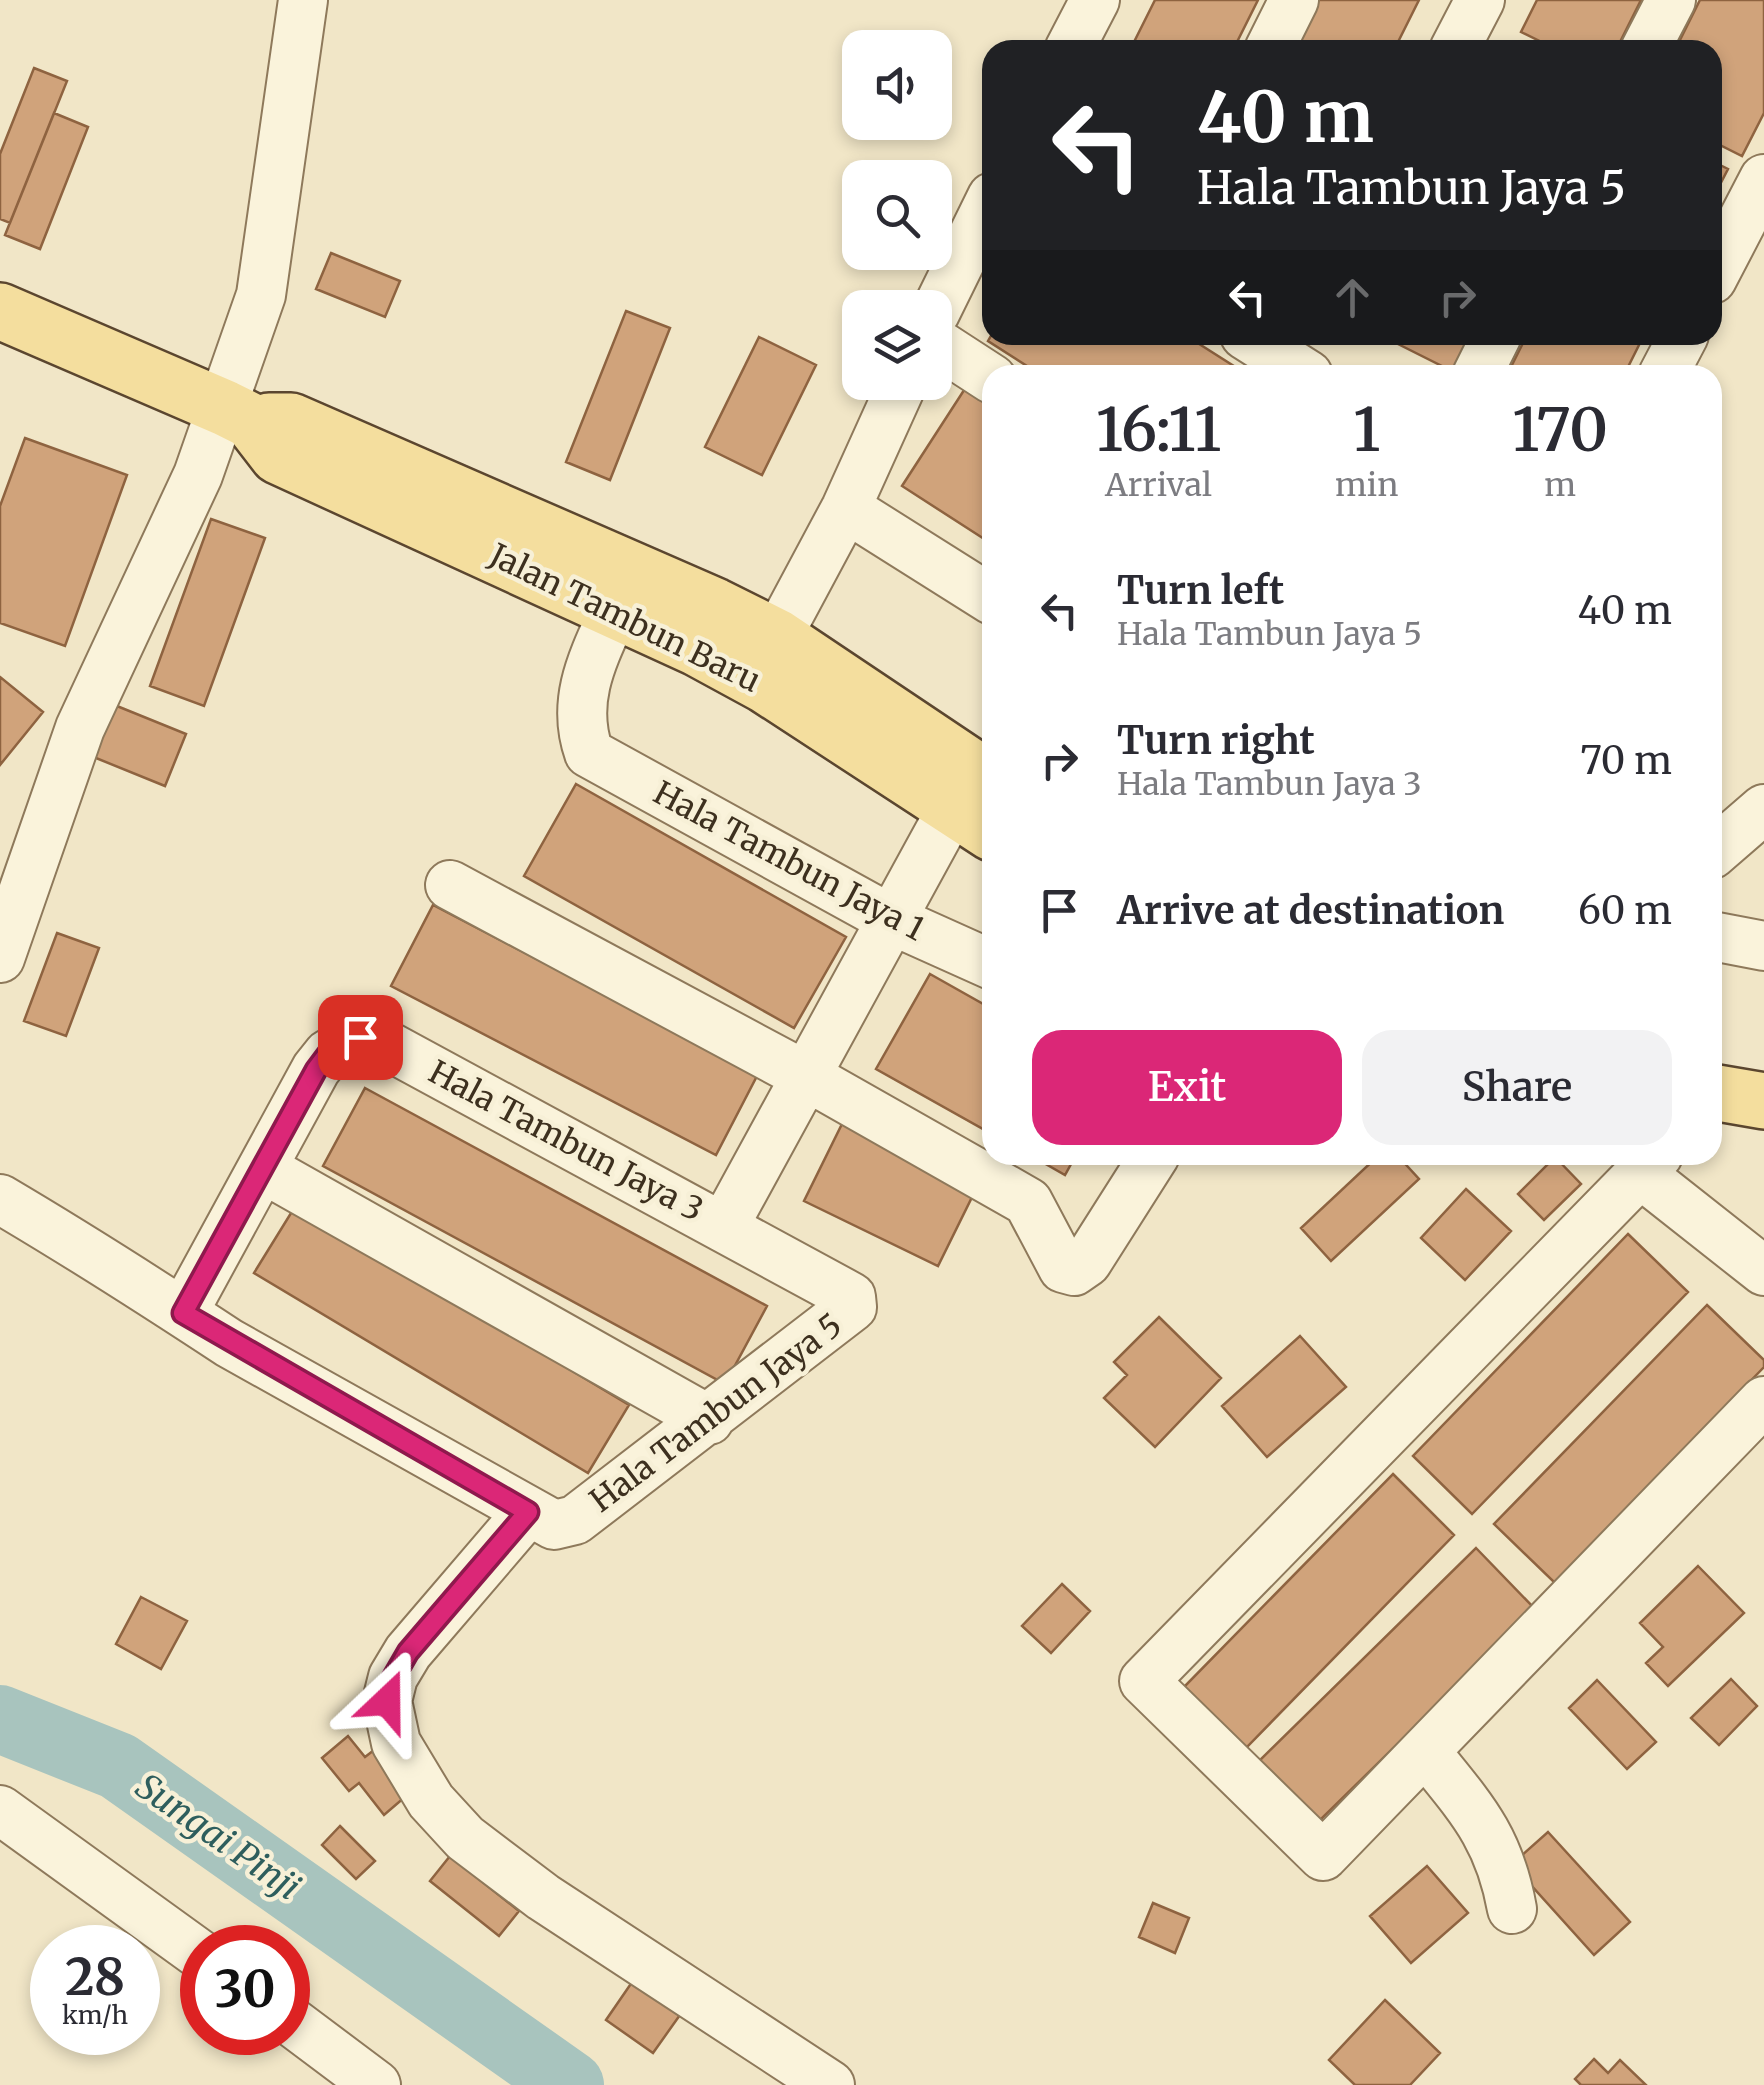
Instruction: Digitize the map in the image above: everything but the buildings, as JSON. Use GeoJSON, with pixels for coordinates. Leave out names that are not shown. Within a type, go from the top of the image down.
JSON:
{"type":"FeatureCollection","features":[{"type":"Feature","properties":{"kind":"main road","name":"Jalan Tambun Baru"},"geometry":{"type":"LineString","coordinates":[[2,317],[238,415],[291,421],[616,560],[777,637],[906,726],[982,806]]}},
{"type":"Feature","properties":{"kind":"main road","name":"Jalan Tambun Baru"},"geometry":{"type":"LineString","coordinates":[[238,415],[278,456],[616,608],[766,685],[982,806]]}},
{"type":"Feature","properties":{"kind":"main road"},"geometry":{"type":"LineString","coordinates":[[696,648],[727,648],[777,637]]}},
{"type":"Feature","properties":{"kind":"street"},"geometry":{"type":"LineString","coordinates":[[0,958],[80,728],[198,475],[238,415],[262,296],[303,0]]}},
{"type":"Feature","properties":{"kind":"street"},"geometry":{"type":"LineString","coordinates":[[1074,40],[1095,0]]}},
{"type":"Feature","properties":{"kind":"street"},"geometry":{"type":"LineString","coordinates":[[1273,40],[1294,0]]}},
{"type":"Feature","properties":{"kind":"street"},"geometry":{"type":"LineString","coordinates":[[1459,40],[1480,0]]}},
{"type":"Feature","properties":{"kind":"street"},"geometry":{"type":"LineString","coordinates":[[1650,40],[1671,0]]}},
{"type":"Feature","properties":{"kind":"street"},"geometry":{"type":"LineString","coordinates":[[1722,261],[1764,180]]}},
{"type":"Feature","properties":{"kind":"street"},"geometry":{"type":"LineString","coordinates":[[946,290],[982,217]]}},
{"type":"Feature","properties":{"kind":"street"},"geometry":{"type":"LineString","coordinates":[[1270,345],[1302,358]]}},
{"type":"Feature","properties":{"kind":"street"},"geometry":{"type":"LineString","coordinates":[[952,353],[982,372]]}},
{"type":"Feature","properties":{"kind":"street"},"geometry":{"type":"LineString","coordinates":[[777,637],[846,508],[895,400]]}},
{"type":"Feature","properties":{"kind":"street"},"geometry":{"type":"LineString","coordinates":[[846,508],[982,594]]}},
{"type":"Feature","properties":{"kind":"street","name":"Hala Tambun Jaya 1"},"geometry":{"type":"LineString","coordinates":[[616,608],[581,695],[580,728],[588,753],[894,920],[982,960]]}},
{"type":"Feature","properties":{"kind":"street"},"geometry":{"type":"LineString","coordinates":[[724,1226],[894,920],[982,808]]}},
{"type":"Feature","properties":{"kind":"street"},"geometry":{"type":"LineString","coordinates":[[1722,845],[1764,808]]}},
{"type":"Feature","properties":{"kind":"street"},"geometry":{"type":"LineString","coordinates":[[450,885],[806,1076],[1028,1202],[1055,1258],[1074,1271],[1087,1262],[1149,1165]]}},
{"type":"Feature","properties":{"kind":"street"},"geometry":{"type":"LineString","coordinates":[[1722,938],[1764,946]]}},
{"type":"Feature","properties":{"kind":"street","name":"Hala Tambun Jaya 3"},"geometry":{"type":"LineString","coordinates":[[183,1313],[316,1070],[328,1054],[360,1037],[381,1042],[851,1297]]}},
{"type":"Feature","properties":{"kind":"street"},"geometry":{"type":"LineString","coordinates":[[1764,1271],[1650,1165],[1144,1680],[1323,1856],[1764,1400]]}},
{"type":"Feature","properties":{"kind":"street"},"geometry":{"type":"LineString","coordinates":[[262,1168],[709,1420]]}},
{"type":"Feature","properties":{"kind":"street","name":"Hala Tambun Jaya 5"},"geometry":{"type":"LineString","coordinates":[[0,1199],[183,1313],[554,1526],[566,1525],[846,1315],[852,1307],[851,1297]]}},
{"type":"Feature","properties":{"kind":"street"},"geometry":{"type":"LineString","coordinates":[[528,1512],[408,1652],[393,1678],[387,1701],[396,1743],[431,1801],[502,1870],[830,2085]]}},
{"type":"Feature","properties":{"kind":"street"},"geometry":{"type":"LineString","coordinates":[[1425,1751],[1494,1844],[1504,1864],[1512,1909]]}},
{"type":"Feature","properties":{"kind":"street"},"geometry":{"type":"LineString","coordinates":[[0,1810],[180,1940]]}},
{"type":"Feature","properties":{"kind":"street"},"geometry":{"type":"LineString","coordinates":[[310,2036],[376,2085]]}},
{"type":"Feature","properties":{"kind":"waterway","name":"Sungai Pinji"},"geometry":{"type":"LineString","coordinates":[[0,1719],[118,1766],[570,2085]]}},
{"type":"Feature","properties":{"kind":"route"},"geometry":{"type":"LineString","coordinates":[[360,1037],[328,1054],[316,1070],[183,1313],[228,1343],[528,1512],[408,1652],[393,1678],[387,1701]]}}]}
